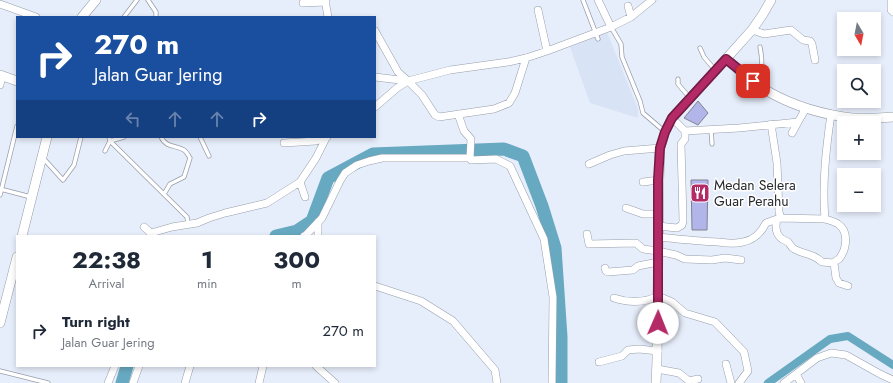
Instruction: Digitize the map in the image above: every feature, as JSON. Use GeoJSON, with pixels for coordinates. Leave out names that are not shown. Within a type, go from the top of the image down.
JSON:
{"type":"FeatureCollection","features":[{"type":"Feature","properties":{"kind":"main road"},"geometry":{"type":"LineString","coordinates":[[83,16],[96,0]]}},
{"type":"Feature","properties":{"kind":"main road"},"geometry":{"type":"LineString","coordinates":[[656,383],[658,351],[658,180],[660,148],[665,132],[672,118],[752,30],[771,0]]}},
{"type":"Feature","properties":{"kind":"main road"},"geometry":{"type":"LineString","coordinates":[[726,59],[753,81],[779,97],[806,108],[844,117],[866,119],[893,117]]}},
{"type":"Feature","properties":{"kind":"main road"},"geometry":{"type":"LineString","coordinates":[[1,79],[16,81]]}},
{"type":"Feature","properties":{"kind":"main road"},"geometry":{"type":"LineString","coordinates":[[22,235],[47,138]]}},
{"type":"Feature","properties":{"kind":"main road"},"geometry":{"type":"LineString","coordinates":[[0,323],[3,296],[16,260]]}},
{"type":"Feature","properties":{"kind":"street"},"geometry":{"type":"LineString","coordinates":[[598,0],[612,27]]}},
{"type":"Feature","properties":{"kind":"street"},"geometry":{"type":"LineString","coordinates":[[376,106],[397,88],[408,81],[450,70],[526,58],[597,36],[631,17],[652,0]]}},
{"type":"Feature","properties":{"kind":"street"},"geometry":{"type":"LineString","coordinates":[[891,0],[891,10],[893,12]]}},
{"type":"Feature","properties":{"kind":"street"},"geometry":{"type":"LineString","coordinates":[[303,4],[325,1],[328,16]]}},
{"type":"Feature","properties":{"kind":"street"},"geometry":{"type":"LineString","coordinates":[[0,4],[33,16]]}},
{"type":"Feature","properties":{"kind":"street"},"geometry":{"type":"LineString","coordinates":[[628,6],[631,17]]}},
{"type":"Feature","properties":{"kind":"street"},"geometry":{"type":"LineString","coordinates":[[538,10],[547,51]]}},
{"type":"Feature","properties":{"kind":"street"},"geometry":{"type":"LineString","coordinates":[[752,30],[764,34],[790,30],[804,40],[810,41],[815,60]]}},
{"type":"Feature","properties":{"kind":"street"},"geometry":{"type":"LineString","coordinates":[[376,33],[398,72],[422,95],[435,115],[439,117],[494,109],[508,103],[515,93],[526,58]]}},
{"type":"Feature","properties":{"kind":"street"},"geometry":{"type":"LineString","coordinates":[[376,77],[408,81]]}},
{"type":"Feature","properties":{"kind":"street"},"geometry":{"type":"LineString","coordinates":[[792,133],[806,108]]}},
{"type":"Feature","properties":{"kind":"street"},"geometry":{"type":"LineString","coordinates":[[458,114],[464,131],[471,139],[471,160],[496,159],[510,166],[544,239],[553,297],[552,383]]}},
{"type":"Feature","properties":{"kind":"street"},"geometry":{"type":"LineString","coordinates":[[825,219],[825,175],[831,114]]}},
{"type":"Feature","properties":{"kind":"street"},"geometry":{"type":"LineString","coordinates":[[658,226],[677,228],[682,225],[683,221],[682,144],[685,138],[685,132],[672,118]]}},
{"type":"Feature","properties":{"kind":"street"},"geometry":{"type":"LineString","coordinates":[[685,132],[798,122]]}},
{"type":"Feature","properties":{"kind":"street"},"geometry":{"type":"LineString","coordinates":[[658,236],[693,241],[724,243],[743,242],[753,238],[762,231],[766,223],[779,219],[825,219],[838,224],[846,235],[844,248],[839,258],[834,263],[822,262],[817,257],[793,248],[776,233],[775,227],[779,219],[777,163],[771,124]]}},
{"type":"Feature","properties":{"kind":"street"},"geometry":{"type":"LineString","coordinates":[[284,143],[316,141],[324,138]]}},
{"type":"Feature","properties":{"kind":"street"},"geometry":{"type":"LineString","coordinates":[[144,228],[151,234],[172,227],[197,223],[214,216],[267,203],[300,182],[316,158],[326,138]]}},
{"type":"Feature","properties":{"kind":"street"},"geometry":{"type":"LineString","coordinates":[[589,164],[624,151],[660,148]]}},
{"type":"Feature","properties":{"kind":"street"},"geometry":{"type":"LineString","coordinates":[[305,235],[322,218],[345,173],[357,165],[369,160],[382,158],[470,156]]}},
{"type":"Feature","properties":{"kind":"street"},"geometry":{"type":"LineString","coordinates":[[643,182],[658,180]]}},
{"type":"Feature","properties":{"kind":"street"},"geometry":{"type":"LineString","coordinates":[[300,182],[305,197]]}},
{"type":"Feature","properties":{"kind":"street"},"geometry":{"type":"LineString","coordinates":[[626,208],[643,214],[658,214]]}},
{"type":"Feature","properties":{"kind":"street"},"geometry":{"type":"LineString","coordinates":[[318,222],[318,235]]}},
{"type":"Feature","properties":{"kind":"street"},"geometry":{"type":"LineString","coordinates":[[587,234],[589,244],[636,243],[643,249],[676,255],[685,259],[712,260],[725,258],[741,260]]}},
{"type":"Feature","properties":{"kind":"street"},"geometry":{"type":"LineString","coordinates":[[605,268],[608,272],[626,271],[633,270],[638,266],[658,262]]}},
{"type":"Feature","properties":{"kind":"street"},"geometry":{"type":"LineString","coordinates":[[834,263],[836,278],[839,283],[848,286]]}},
{"type":"Feature","properties":{"kind":"street"},"geometry":{"type":"LineString","coordinates":[[376,286],[421,300],[453,321],[495,370],[497,383]]}},
{"type":"Feature","properties":{"kind":"street"},"geometry":{"type":"LineString","coordinates":[[614,298],[625,301],[636,301],[646,300],[658,296],[672,302],[685,313],[716,322],[744,352],[748,371],[739,383]]}},
{"type":"Feature","properties":{"kind":"street"},"geometry":{"type":"LineString","coordinates":[[599,362],[622,356],[628,350],[640,349],[658,351]]}},
{"type":"Feature","properties":{"kind":"street"},"geometry":{"type":"LineString","coordinates":[[784,383],[817,358],[831,353],[846,355],[893,380]]}},
{"type":"Feature","properties":{"kind":"street"},"geometry":{"type":"LineString","coordinates":[[726,364],[731,383]]}},
{"type":"Feature","properties":{"kind":"street"},"geometry":{"type":"LineString","coordinates":[[108,383],[115,367]]}},
{"type":"Feature","properties":{"kind":"street"},"geometry":{"type":"LineString","coordinates":[[133,383],[139,367]]}},
{"type":"Feature","properties":{"kind":"street"},"geometry":{"type":"LineString","coordinates":[[185,383],[190,367]]}},
{"type":"Feature","properties":{"kind":"street"},"geometry":{"type":"LineString","coordinates":[[259,383],[264,367]]}},
{"type":"Feature","properties":{"kind":"street"},"geometry":{"type":"LineString","coordinates":[[318,367],[335,383]]}},
{"type":"Feature","properties":{"kind":"street"},"geometry":{"type":"LineString","coordinates":[[657,369],[679,374],[689,381],[698,379]]}},
{"type":"Feature","properties":{"kind":"street"},"geometry":{"type":"LineString","coordinates":[[796,374],[801,383]]}},
{"type":"Feature","properties":{"kind":"lane"},"geometry":{"type":"LineString","coordinates":[[125,16],[137,0]]}},
{"type":"Feature","properties":{"kind":"lane"},"geometry":{"type":"LineString","coordinates":[[148,0],[156,12],[156,16]]}},
{"type":"Feature","properties":{"kind":"lane"},"geometry":{"type":"LineString","coordinates":[[583,0],[597,36]]}},
{"type":"Feature","properties":{"kind":"lane"},"geometry":{"type":"LineString","coordinates":[[612,27],[620,44],[622,57],[640,101],[643,113],[665,132]]}},
{"type":"Feature","properties":{"kind":"lane"},"geometry":{"type":"LineString","coordinates":[[753,81],[760,70],[762,61],[760,47]]}},
{"type":"Feature","properties":{"kind":"lane"},"geometry":{"type":"LineString","coordinates":[[700,48],[704,58],[716,70]]}},
{"type":"Feature","properties":{"kind":"lane"},"geometry":{"type":"LineString","coordinates":[[678,79],[678,84],[690,98]]}},
{"type":"Feature","properties":{"kind":"lane"},"geometry":{"type":"LineString","coordinates":[[711,129],[712,144]]}},
{"type":"Feature","properties":{"kind":"lane"},"geometry":{"type":"LineString","coordinates":[[0,195],[16,130]]}},
{"type":"Feature","properties":{"kind":"lane"},"geometry":{"type":"LineString","coordinates":[[42,157],[63,180],[74,165],[81,138]]}},
{"type":"Feature","properties":{"kind":"lane"},"geometry":{"type":"LineString","coordinates":[[161,138],[162,141],[170,146],[182,149],[190,158],[184,177],[170,184],[164,194]]}},
{"type":"Feature","properties":{"kind":"lane"},"geometry":{"type":"LineString","coordinates":[[200,138],[209,156]]}},
{"type":"Feature","properties":{"kind":"lane"},"geometry":{"type":"LineString","coordinates":[[105,151],[109,139],[187,217],[188,224]]}},
{"type":"Feature","properties":{"kind":"lane"},"geometry":{"type":"LineString","coordinates":[[1,189],[32,197]]}},
{"type":"Feature","properties":{"kind":"lane"},"geometry":{"type":"LineString","coordinates":[[0,371],[48,383]]}},
{"type":"Feature","properties":{"kind":"shaded area"},"geometry":{"type":"Polygon","coordinates":[[[607,32],[638,109],[638,118],[590,103],[570,47],[607,32]]]}},
{"type":"Feature","properties":{"kind":"building"},"geometry":{"type":"Polygon","coordinates":[[[698,101],[708,113],[698,125],[684,118],[698,101]]]}},
{"type":"Feature","properties":{"kind":"building"},"geometry":{"type":"Polygon","coordinates":[[[691,180],[708,180],[707,230],[692,230],[691,180]]]}},
{"type":"Feature","properties":{"kind":"waterway"},"geometry":{"type":"LineString","coordinates":[[280,235],[297,231],[312,221],[328,178],[373,154],[504,149],[523,156],[542,206],[555,248],[561,337],[561,383]]}},
{"type":"Feature","properties":{"kind":"waterway"},"geometry":{"type":"LineString","coordinates":[[768,383],[830,339],[848,336],[893,365]]}},
{"type":"Feature","properties":{"kind":"waterway"},"geometry":{"type":"LineString","coordinates":[[122,383],[127,367]]}},
{"type":"Feature","properties":{"kind":"place","name":"Medan Selera Guar Perahu"},"geometry":{"type":"Point","coordinates":[700,193]}},
{"type":"Feature","properties":{"kind":"route"},"geometry":{"type":"LineString","coordinates":[[658,323],[658,180],[660,148],[665,132],[672,118],[682,106],[726,59],[753,81]]}}]}
